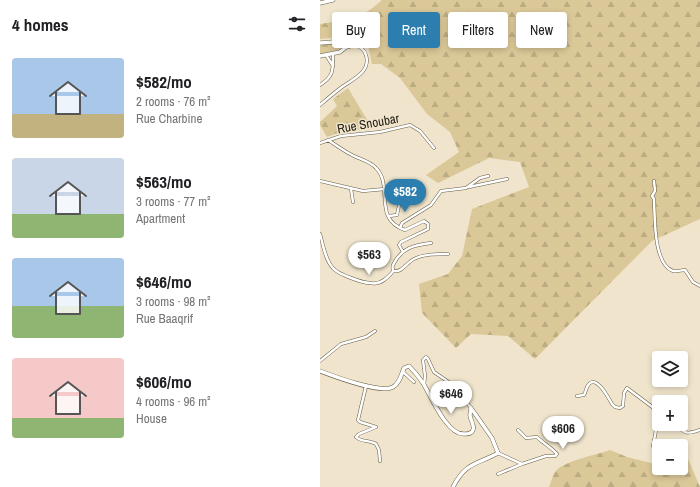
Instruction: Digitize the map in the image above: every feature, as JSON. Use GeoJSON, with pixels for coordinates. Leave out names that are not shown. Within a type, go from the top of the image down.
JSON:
{"type":"FeatureCollection","features":[{"type":"Feature","properties":{"kind":"street"},"geometry":{"type":"LineString","coordinates":[[320,2],[333,0]]}},
{"type":"Feature","properties":{"kind":"street"},"geometry":{"type":"LineString","coordinates":[[320,43],[332,42]]}},
{"type":"Feature","properties":{"kind":"street"},"geometry":{"type":"LineString","coordinates":[[320,56],[340,52],[344,48]]}},
{"type":"Feature","properties":{"kind":"street"},"geometry":{"type":"LineString","coordinates":[[320,105],[358,76],[366,66],[366,57],[363,49],[361,48]]}},
{"type":"Feature","properties":{"kind":"street"},"geometry":{"type":"LineString","coordinates":[[320,85],[330,77],[333,66],[333,54]]}},
{"type":"Feature","properties":{"kind":"street"},"geometry":{"type":"LineString","coordinates":[[326,55],[333,66]]}},
{"type":"Feature","properties":{"kind":"street","name":"Rue Snoubar"},"geometry":{"type":"LineString","coordinates":[[320,143],[341,136],[380,132],[410,125],[420,131],[434,148]]}},
{"type":"Feature","properties":{"kind":"street"},"geometry":{"type":"LineString","coordinates":[[328,140],[350,154],[376,167],[380,172],[385,189],[384,205],[388,216],[400,228],[405,230],[424,221],[428,224],[428,229],[401,242],[399,245],[403,252]]}},
{"type":"Feature","properties":{"kind":"street"},"geometry":{"type":"LineString","coordinates":[[400,228],[402,222],[431,205],[441,192],[468,186],[480,178],[488,176]]}},
{"type":"Feature","properties":{"kind":"street"},"geometry":{"type":"LineString","coordinates":[[468,186],[472,187],[507,180]]}},
{"type":"Feature","properties":{"kind":"street"},"geometry":{"type":"LineString","coordinates":[[320,181],[351,189],[368,191],[385,189]]}},
{"type":"Feature","properties":{"kind":"street"},"geometry":{"type":"LineString","coordinates":[[654,181],[655,191],[652,196],[654,199],[656,233],[661,259],[665,266],[673,271],[685,270],[693,282],[700,286]]}},
{"type":"Feature","properties":{"kind":"street"},"geometry":{"type":"LineString","coordinates":[[351,189],[353,202]]}},
{"type":"Feature","properties":{"kind":"street"},"geometry":{"type":"LineString","coordinates":[[388,216],[397,215],[402,191]]}},
{"type":"Feature","properties":{"kind":"street"},"geometry":{"type":"LineString","coordinates":[[320,234],[333,269],[366,283],[382,281],[393,271],[394,264],[403,252],[413,246],[431,243]]}},
{"type":"Feature","properties":{"kind":"street"},"geometry":{"type":"LineString","coordinates":[[393,271],[400,271],[413,259],[419,257],[431,254],[448,254]]}},
{"type":"Feature","properties":{"kind":"street"},"geometry":{"type":"LineString","coordinates":[[320,361],[341,344],[366,337],[375,331]]}},
{"type":"Feature","properties":{"kind":"street"},"geometry":{"type":"LineString","coordinates":[[424,385],[425,376],[423,360],[426,357],[434,372],[453,385],[471,408],[494,442],[498,452],[522,464]]}},
{"type":"Feature","properties":{"kind":"street"},"geometry":{"type":"LineString","coordinates":[[320,370],[366,385],[384,389],[392,388],[397,384],[405,367],[409,366],[424,385],[430,397],[452,429],[458,433],[469,434],[473,429],[474,425],[470,415],[471,408]]}},
{"type":"Feature","properties":{"kind":"street"},"geometry":{"type":"LineString","coordinates":[[403,372],[414,382]]}},
{"type":"Feature","properties":{"kind":"street"},"geometry":{"type":"LineString","coordinates":[[577,396],[584,396],[589,384],[596,382],[600,385],[612,404],[620,408],[622,408],[624,404],[624,393],[627,388],[652,408]]}},
{"type":"Feature","properties":{"kind":"street"},"geometry":{"type":"LineString","coordinates":[[366,385],[358,420],[376,427],[360,434],[356,438],[376,444],[379,450],[380,461]]}},
{"type":"Feature","properties":{"kind":"street"},"geometry":{"type":"LineString","coordinates":[[498,474],[522,464],[546,456],[555,456],[556,454],[552,449],[536,437],[526,438],[518,430]]}},
{"type":"Feature","properties":{"kind":"street"},"geometry":{"type":"LineString","coordinates":[[683,431],[686,433],[700,430]]}},
{"type":"Feature","properties":{"kind":"street"},"geometry":{"type":"LineString","coordinates":[[453,487],[461,473],[469,466],[498,452]]}},
{"type":"Feature","properties":{"kind":"green space"},"geometry":{"type":"Polygon","coordinates":[[[382,0],[700,0],[700,219],[652,241],[535,359],[508,336],[471,334],[456,348],[422,313],[419,284],[448,274],[462,256],[472,209],[529,187],[520,162],[489,158],[438,183],[426,175],[459,152],[450,132],[427,114],[400,78],[381,64],[372,64],[368,48],[380,48],[380,12],[366,12],[382,0]]]}},
{"type":"Feature","properties":{"kind":"green space"},"geometry":{"type":"Polygon","coordinates":[[[332,22],[332,38],[320,39],[320,24],[332,22]]]}},
{"type":"Feature","properties":{"kind":"green space"},"geometry":{"type":"Polygon","coordinates":[[[320,44],[332,44],[332,48],[341,49],[320,55],[320,44]]]}},
{"type":"Feature","properties":{"kind":"green space"},"geometry":{"type":"Polygon","coordinates":[[[348,88],[372,128],[340,132],[327,137],[320,125],[320,122],[337,106],[333,99],[348,88]]]}},
{"type":"Feature","properties":{"kind":"green space"},"geometry":{"type":"Polygon","coordinates":[[[610,450],[627,457],[652,463],[652,475],[688,475],[688,459],[700,487],[549,487],[555,472],[559,468],[580,459],[610,450]]]}}]}
